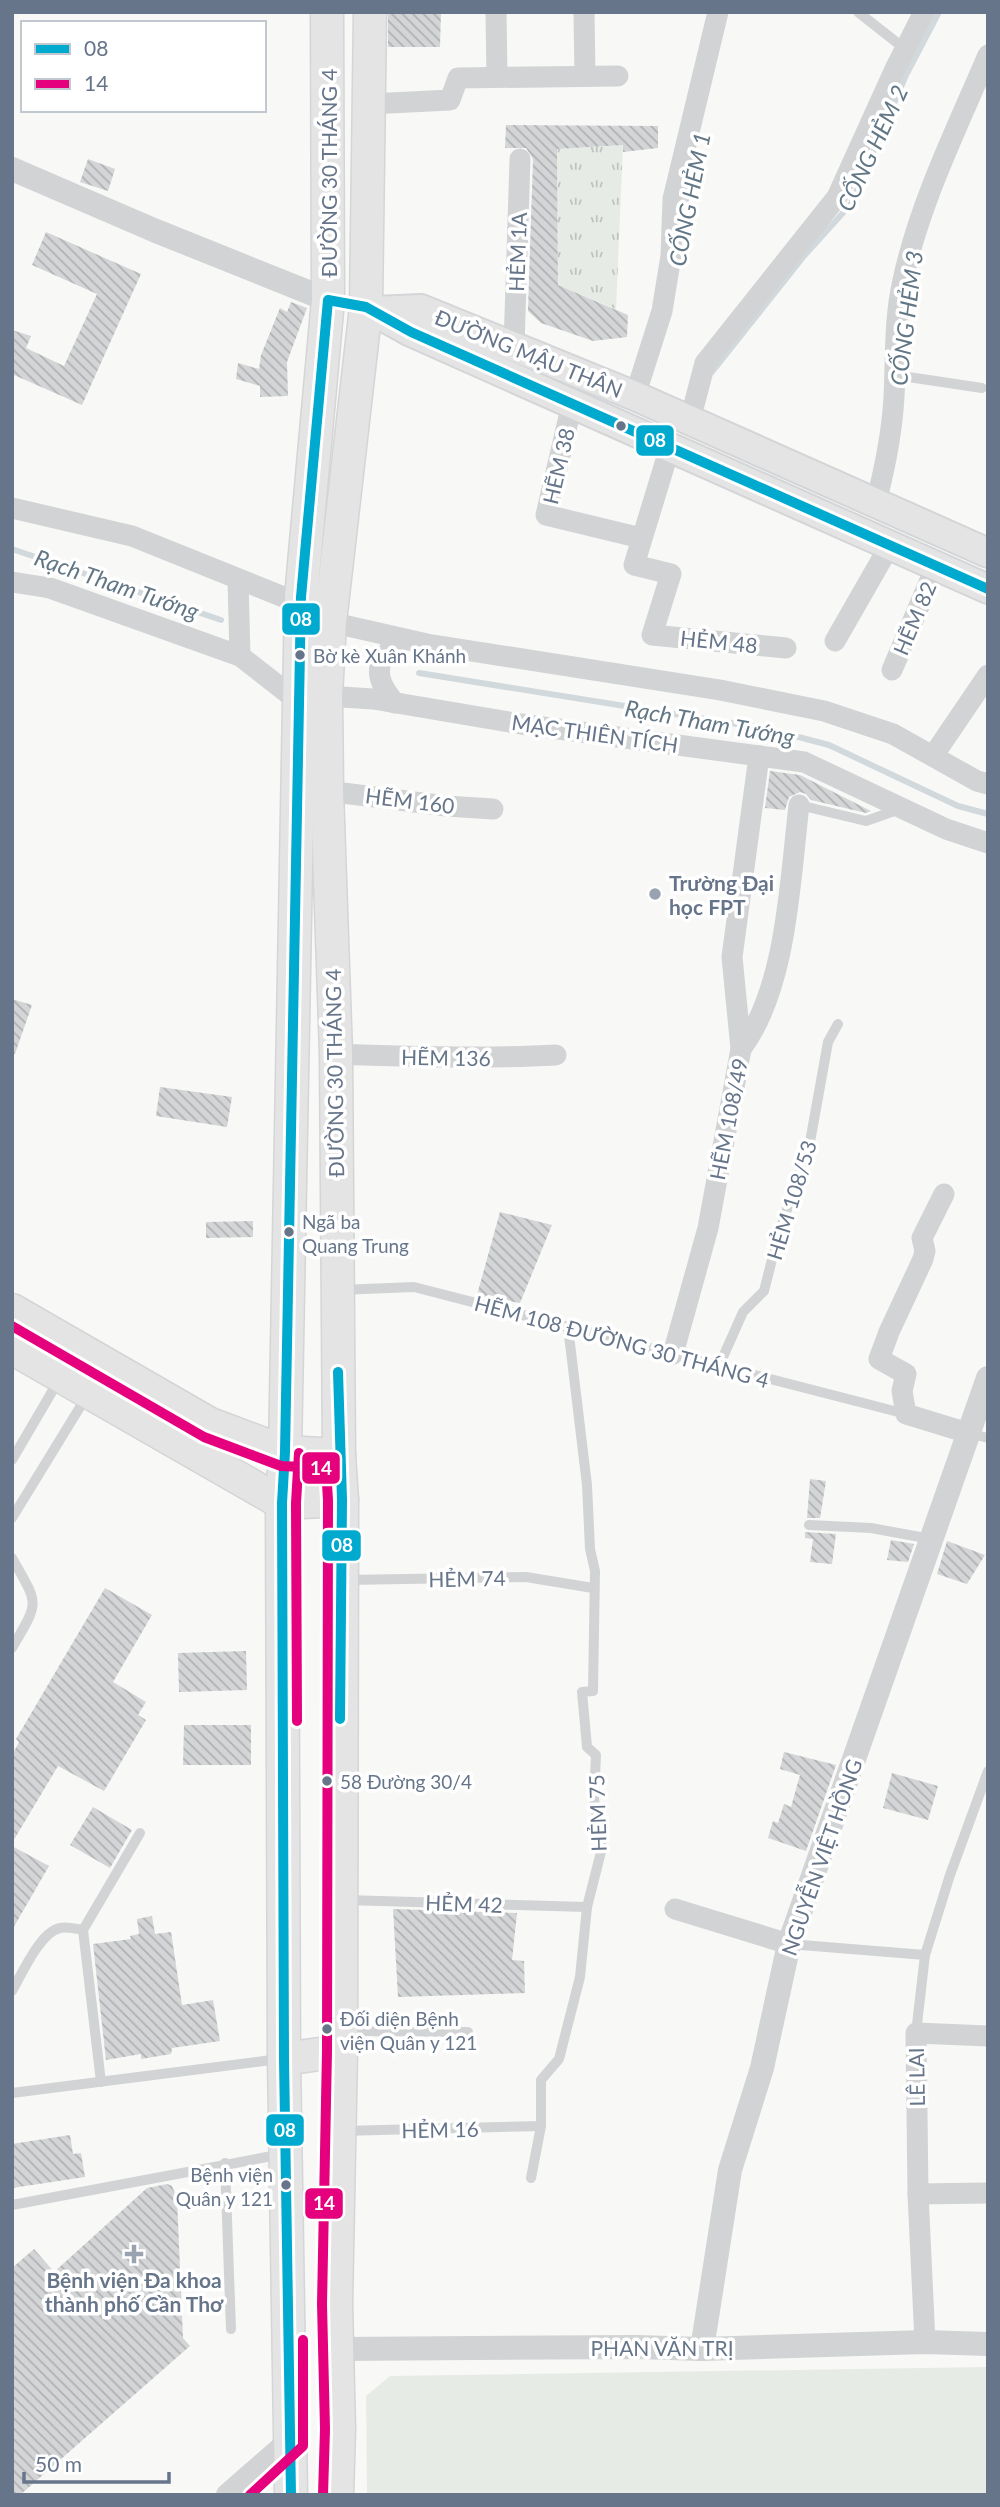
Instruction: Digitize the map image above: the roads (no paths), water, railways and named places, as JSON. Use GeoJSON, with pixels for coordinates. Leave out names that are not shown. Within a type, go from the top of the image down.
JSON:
{"type":"FeatureCollection","features":[{"type":"Feature","properties":{"kind":"main road","name":"ĐƯỜNG 30 THÁNG 4"},"geometry":{"type":"LineString","coordinates":[[327,12],[328,300],[301,604],[312,699],[327,790],[336,1054],[339,1455],[342,1500],[337,2495]]}},
{"type":"Feature","properties":{"kind":"main road","name":"ĐƯỜNG 30 THÁNG 4"},"geometry":{"type":"LineString","coordinates":[[291,2495],[284,2059],[282,1503],[312,699],[330,622],[370,309],[370,12]]}},
{"type":"Feature","properties":{"kind":"main road"},"geometry":{"type":"LineString","coordinates":[[328,300],[370,309]]}},
{"type":"Feature","properties":{"kind":"main road","name":"ĐƯỜNG MẬU THÂN"},"geometry":{"type":"LineString","coordinates":[[370,309],[421,309],[635,396],[988,553]]}},
{"type":"Feature","properties":{"kind":"main road","name":"ĐƯỜNG MẬU THÂN"},"geometry":{"type":"LineString","coordinates":[[370,309],[411,332],[988,589]]}},
{"type":"Feature","properties":{"kind":"main road"},"geometry":{"type":"LineString","coordinates":[[561,365],[561,399]]}},
{"type":"Feature","properties":{"kind":"main road"},"geometry":{"type":"LineString","coordinates":[[12,1310],[210,1424],[285,1451],[339,1455]]}},
{"type":"Feature","properties":{"kind":"main road"},"geometry":{"type":"LineString","coordinates":[[12,1348],[282,1503],[342,1500]]}},
{"type":"Feature","properties":{"kind":"main road"},"geometry":{"type":"LineString","coordinates":[[284,2059],[341,2041]]}},
{"type":"Feature","properties":{"kind":"main road"},"geometry":{"type":"LineString","coordinates":[[289,2348],[337,2349]]}},
{"type":"Feature","properties":{"kind":"main road"},"geometry":{"type":"LineString","coordinates":[[290,2441],[339,2429]]}},
{"type":"Feature","properties":{"kind":"street"},"geometry":{"type":"LineString","coordinates":[[496,12],[497,77]]}},
{"type":"Feature","properties":{"kind":"street"},"geometry":{"type":"LineString","coordinates":[[584,12],[585,76]]}},
{"type":"Feature","properties":{"kind":"street"},"geometry":{"type":"LineString","coordinates":[[635,396],[662,311],[671,256],[673,199],[718,12]]}},
{"type":"Feature","properties":{"kind":"street"},"geometry":{"type":"LineString","coordinates":[[690,420],[705,363],[837,197],[924,12]]}},
{"type":"Feature","properties":{"kind":"street"},"geometry":{"type":"LineString","coordinates":[[876,502],[884,472],[894,399],[895,332],[902,282],[912,243],[988,55]]}},
{"type":"Feature","properties":{"kind":"street"},"geometry":{"type":"LineString","coordinates":[[370,104],[450,100],[458,78],[618,76]]}},
{"type":"Feature","properties":{"kind":"street","name":"HẺM 1A"},"geometry":{"type":"LineString","coordinates":[[514,346],[520,159]]}},
{"type":"Feature","properties":{"kind":"street"},"geometry":{"type":"LineString","coordinates":[[12,170],[156,232],[328,300]]}},
{"type":"Feature","properties":{"kind":"street","name":"HẼM 38"},"geometry":{"type":"LineString","coordinates":[[561,399],[546,515],[641,538]]}},
{"type":"Feature","properties":{"kind":"street"},"geometry":{"type":"LineString","coordinates":[[641,538],[670,447]]}},
{"type":"Feature","properties":{"kind":"street"},"geometry":{"type":"LineString","coordinates":[[12,508],[132,536],[301,604]]}},
{"type":"Feature","properties":{"kind":"street","name":"HẺM 48"},"geometry":{"type":"LineString","coordinates":[[641,538],[634,565],[671,574],[652,635],[786,648]]}},
{"type":"Feature","properties":{"kind":"street"},"geometry":{"type":"LineString","coordinates":[[835,641],[890,545]]}},
{"type":"Feature","properties":{"kind":"street","name":"HẼM 82"},"geometry":{"type":"LineString","coordinates":[[892,670],[936,566]]}},
{"type":"Feature","properties":{"kind":"street"},"geometry":{"type":"LineString","coordinates":[[238,580],[240,656]]}},
{"type":"Feature","properties":{"kind":"street"},"geometry":{"type":"LineString","coordinates":[[12,582],[50,588],[240,656],[312,699]]}},
{"type":"Feature","properties":{"kind":"street"},"geometry":{"type":"LineString","coordinates":[[330,622],[404,640],[649,681],[720,690],[824,710],[893,734],[977,781],[988,784]]}},
{"type":"Feature","properties":{"kind":"street"},"geometry":{"type":"LineString","coordinates":[[395,703],[385,692],[378,671],[383,657],[392,647],[404,640]]}},
{"type":"Feature","properties":{"kind":"street"},"geometry":{"type":"LineString","coordinates":[[933,756],[988,675]]}},
{"type":"Feature","properties":{"kind":"street","name":"MẠC THIÊN TÍCH"},"geometry":{"type":"LineString","coordinates":[[312,699],[395,703],[522,724],[804,762],[946,829],[988,843]]}},
{"type":"Feature","properties":{"kind":"street"},"geometry":{"type":"LineString","coordinates":[[741,1049],[732,957],[759,756]]}},
{"type":"Feature","properties":{"kind":"street","name":"HẼM 160"},"geometry":{"type":"LineString","coordinates":[[327,790],[446,806],[493,809]]}},
{"type":"Feature","properties":{"kind":"street","name":"HẼM 108/49"},"geometry":{"type":"LineString","coordinates":[[673,1354],[708,1227],[741,1049],[755,1031],[773,986],[783,934],[799,805]]}},
{"type":"Feature","properties":{"kind":"street","name":"HẼM 136"},"geometry":{"type":"LineString","coordinates":[[336,1054],[431,1058],[556,1055]]}},
{"type":"Feature","properties":{"kind":"street"},"geometry":{"type":"LineString","coordinates":[[944,1194],[922,1238],[925,1251],[923,1259],[879,1359],[906,1374],[902,1391],[906,1414],[978,1435]]}},
{"type":"Feature","properties":{"kind":"street","name":"NGUYỄN VIỆT HỒNG"},"geometry":{"type":"LineString","coordinates":[[702,2349],[730,2170],[762,2068],[789,1944],[931,1539],[978,1435],[988,1378]]}},
{"type":"Feature","properties":{"kind":"street"},"geometry":{"type":"LineString","coordinates":[[675,1909],[789,1944]]}},
{"type":"Feature","properties":{"kind":"street","name":"LÊ LAI"},"geometry":{"type":"LineString","coordinates":[[925,2342],[918,2194],[916,2033],[988,2036]]}},
{"type":"Feature","properties":{"kind":"street"},"geometry":{"type":"LineString","coordinates":[[918,2194],[988,2193]]}},
{"type":"Feature","properties":{"kind":"street","name":"PHAN VĂN TRỊ"},"geometry":{"type":"LineString","coordinates":[[337,2349],[702,2349],[925,2342],[988,2344]]}},
{"type":"Feature","properties":{"kind":"street"},"geometry":{"type":"LineString","coordinates":[[228,2495],[290,2441]]}},
{"type":"Feature","properties":{"kind":"lane"},"geometry":{"type":"LineString","coordinates":[[858,12],[905,50]]}},
{"type":"Feature","properties":{"kind":"lane"},"geometry":{"type":"LineString","coordinates":[[895,375],[982,388]]}},
{"type":"Feature","properties":{"kind":"lane"},"geometry":{"type":"LineString","coordinates":[[799,805],[866,821],[903,808]]}},
{"type":"Feature","properties":{"kind":"lane","name":"HẺM 108/53"},"geometry":{"type":"LineString","coordinates":[[719,1366],[743,1312],[764,1291],[778,1236],[810,1142],[828,1042],[838,1024]]}},
{"type":"Feature","properties":{"kind":"lane","name":"HẼM 108 ĐƯỜNG 30 THÁNG 4"},"geometry":{"type":"LineString","coordinates":[[337,1290],[414,1287],[906,1414]]}},
{"type":"Feature","properties":{"kind":"lane","name":"HẺM 75"},"geometry":{"type":"LineString","coordinates":[[531,2178],[541,2126],[541,2080],[559,2059],[580,1977],[587,1907],[602,1848],[594,1799],[596,1755],[587,1747],[582,1692],[593,1690],[595,1571],[590,1549],[587,1485],[568,1327]]}},
{"type":"Feature","properties":{"kind":"lane"},"geometry":{"type":"LineString","coordinates":[[12,1460],[62,1376]]}},
{"type":"Feature","properties":{"kind":"lane"},"geometry":{"type":"LineString","coordinates":[[12,1518],[89,1391]]}},
{"type":"Feature","properties":{"kind":"lane"},"geometry":{"type":"LineString","coordinates":[[809,1525],[871,1528],[931,1539]]}},
{"type":"Feature","properties":{"kind":"lane"},"geometry":{"type":"LineString","coordinates":[[12,1558],[33,1596],[34,1608],[12,1648]]}},
{"type":"Feature","properties":{"kind":"lane","name":"HẺM 74"},"geometry":{"type":"LineString","coordinates":[[340,1580],[526,1577],[593,1588]]}},
{"type":"Feature","properties":{"kind":"lane"},"geometry":{"type":"LineString","coordinates":[[916,2033],[925,1955],[950,1875],[988,1771]]}},
{"type":"Feature","properties":{"kind":"lane"},"geometry":{"type":"LineString","coordinates":[[101,2082],[83,1930],[140,1833]]}},
{"type":"Feature","properties":{"kind":"lane","name":"HẺM 42"},"geometry":{"type":"LineString","coordinates":[[340,1899],[587,1907]]}},
{"type":"Feature","properties":{"kind":"lane"},"geometry":{"type":"LineString","coordinates":[[12,1991],[42,1940],[52,1931],[62,1927],[83,1930]]}},
{"type":"Feature","properties":{"kind":"lane"},"geometry":{"type":"LineString","coordinates":[[789,1944],[925,1955]]}},
{"type":"Feature","properties":{"kind":"lane"},"geometry":{"type":"LineString","coordinates":[[341,2041],[468,2032]]}},
{"type":"Feature","properties":{"kind":"lane"},"geometry":{"type":"LineString","coordinates":[[12,2093],[284,2059]]}},
{"type":"Feature","properties":{"kind":"lane","name":"HẺM 16"},"geometry":{"type":"LineString","coordinates":[[339,2131],[541,2126]]}},
{"type":"Feature","properties":{"kind":"lane"},"geometry":{"type":"LineString","coordinates":[[12,2205],[286,2153]]}},
{"type":"Feature","properties":{"kind":"lane"},"geometry":{"type":"LineString","coordinates":[[225,2163],[231,2329]]}},
{"type":"Feature","properties":{"kind":"waterway","name":"CỐNG HẺM 2"},"geometry":{"type":"LineString","coordinates":[[712,372],[804,256],[851,204],[906,75],[939,12]]}},
{"type":"Feature","properties":{"kind":"waterway","name":"CỐNG HẺM 1"},"geometry":{"type":"LineString","coordinates":[[681,230],[693,158]]}},
{"type":"Feature","properties":{"kind":"waterway","name":"Rạch Tham Tướng"},"geometry":{"type":"LineString","coordinates":[[12,549],[221,620]]}},
{"type":"Feature","properties":{"kind":"waterway","name":"Rạch Tham Tướng"},"geometry":{"type":"LineString","coordinates":[[419,673],[768,729],[829,745],[958,806],[988,814]]}},
{"type":"Feature","properties":{"kind":"place","name":"Bờ kè Xuân Khánh"},"geometry":{"type":"Point","coordinates":[300,655]}},
{"type":"Feature","properties":{"kind":"place","name":"Trường Đại học FPT"},"geometry":{"type":"Point","coordinates":[655,894]}},
{"type":"Feature","properties":{"kind":"place","name":"Ngã ba Quang Trung"},"geometry":{"type":"Point","coordinates":[289,1232]}},
{"type":"Feature","properties":{"kind":"place","name":"58 Đường 30/4"},"geometry":{"type":"Point","coordinates":[327,1781]}},
{"type":"Feature","properties":{"kind":"place","name":"Đối diện Bệnh viện Quân y 121"},"geometry":{"type":"Point","coordinates":[327,2029]}},
{"type":"Feature","properties":{"kind":"place","name":"Bệnh viện Quân y 121"},"geometry":{"type":"Point","coordinates":[286,2185]}},
{"type":"Feature","properties":{"kind":"place","name":"Bệnh viện Đa khoa thành phố Cần Thơ"},"geometry":{"type":"Point","coordinates":[134,2254]}},
{"type":"Feature","properties":{"kind":"water label","name":"CỐNG HẺM 3"},"geometry":{"type":"Point","coordinates":[906,318]}}]}
